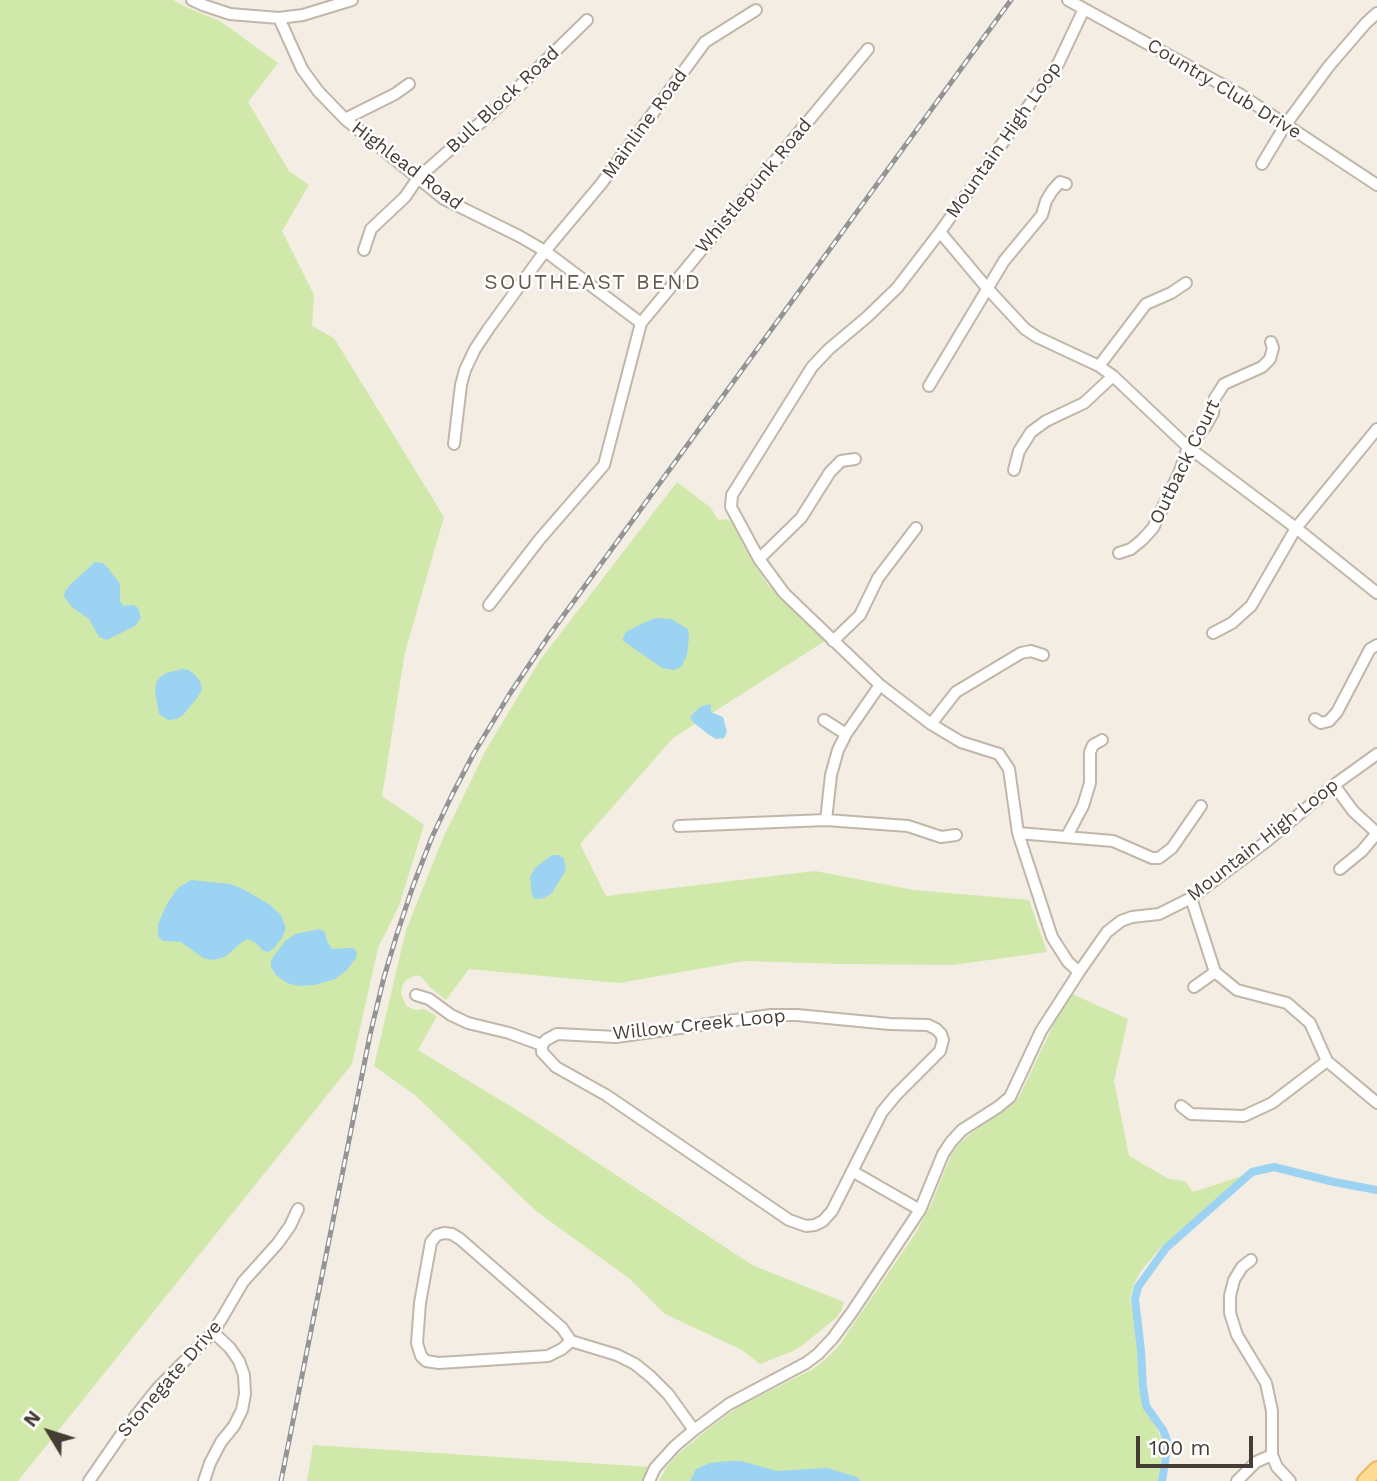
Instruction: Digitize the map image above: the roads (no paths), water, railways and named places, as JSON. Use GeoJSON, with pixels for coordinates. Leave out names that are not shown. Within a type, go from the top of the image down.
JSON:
{"type":"FeatureCollection","features":[{"type":"Feature","properties":{"kind":"main road"},"geometry":{"type":"LineString","coordinates":[[1365,1481],[1377,1469]]}},
{"type":"Feature","properties":{"kind":"street"},"geometry":{"type":"LineString","coordinates":[[192,0],[230,14],[279,18],[303,15],[352,0]]}},
{"type":"Feature","properties":{"kind":"street","name":"Country Club Drive"},"geometry":{"type":"LineString","coordinates":[[1068,0],[1241,95],[1377,185]]}},
{"type":"Feature","properties":{"kind":"street","name":"Mountain High Loop"},"geometry":{"type":"LineString","coordinates":[[1084,9],[1058,64],[940,232],[897,288],[828,349],[812,367],[732,495],[731,507],[759,559],[784,593],[880,685],[931,724],[961,742],[999,754],[1009,769],[1018,833],[1052,937],[1068,962],[1079,972],[1107,932],[1121,921],[1160,914],[1191,898],[1377,754]]}},
{"type":"Feature","properties":{"kind":"street","name":"Mainline Road"},"geometry":{"type":"LineString","coordinates":[[454,444],[465,370],[489,328],[545,251],[601,184],[705,41],[756,10]]}},
{"type":"Feature","properties":{"kind":"street"},"geometry":{"type":"LineString","coordinates":[[1262,164],[1286,124],[1329,66],[1377,13]]}},
{"type":"Feature","properties":{"kind":"street","name":"Highlead Road"},"geometry":{"type":"LineString","coordinates":[[279,18],[302,69],[318,91],[345,118],[444,199],[545,251],[641,323]]}},
{"type":"Feature","properties":{"kind":"street","name":"Bull Block Road"},"geometry":{"type":"LineString","coordinates":[[363,250],[371,229],[405,197],[418,178],[497,108],[586,20]]}},
{"type":"Feature","properties":{"kind":"street","name":"Whistlepunk Road"},"geometry":{"type":"LineString","coordinates":[[641,323],[867,49]]}},
{"type":"Feature","properties":{"kind":"street"},"geometry":{"type":"LineString","coordinates":[[345,118],[396,94],[409,84]]}},
{"type":"Feature","properties":{"kind":"street"},"geometry":{"type":"LineString","coordinates":[[929,386],[1004,261],[1042,215],[1052,191],[1060,183],[1066,184]]}},
{"type":"Feature","properties":{"kind":"street","name":"Mountain High Loop"},"geometry":{"type":"LineString","coordinates":[[940,232],[1025,329],[1099,366],[1113,376],[1188,447],[1377,593]]}},
{"type":"Feature","properties":{"kind":"street"},"geometry":{"type":"LineString","coordinates":[[1099,366],[1146,304],[1186,284]]}},
{"type":"Feature","properties":{"kind":"street"},"geometry":{"type":"LineString","coordinates":[[489,605],[539,540],[604,465],[641,323]]}},
{"type":"Feature","properties":{"kind":"street","name":"Outback Court"},"geometry":{"type":"LineString","coordinates":[[1119,554],[1131,549],[1153,528],[1180,471],[1188,447],[1213,413],[1215,398],[1224,384],[1262,367],[1270,359],[1273,348],[1271,342]]}},
{"type":"Feature","properties":{"kind":"street"},"geometry":{"type":"LineString","coordinates":[[1014,470],[1019,452],[1031,432],[1046,421],[1084,403],[1113,376]]}},
{"type":"Feature","properties":{"kind":"street"},"geometry":{"type":"LineString","coordinates":[[1213,633],[1232,623],[1251,606],[1296,528],[1377,429]]}},
{"type":"Feature","properties":{"kind":"street"},"geometry":{"type":"LineString","coordinates":[[759,559],[801,518],[830,472],[841,461],[855,459]]}},
{"type":"Feature","properties":{"kind":"street"},"geometry":{"type":"LineString","coordinates":[[833,641],[860,615],[878,579],[916,528]]}},
{"type":"Feature","properties":{"kind":"street"},"geometry":{"type":"LineString","coordinates":[[1315,719],[1321,723],[1329,721],[1337,712],[1370,649],[1377,645]]}},
{"type":"Feature","properties":{"kind":"street"},"geometry":{"type":"LineString","coordinates":[[931,724],[956,692],[1021,653],[1031,651],[1043,655]]}},
{"type":"Feature","properties":{"kind":"street"},"geometry":{"type":"LineString","coordinates":[[827,820],[831,775],[838,750],[880,685]]}},
{"type":"Feature","properties":{"kind":"street"},"geometry":{"type":"LineString","coordinates":[[824,720],[846,734]]}},
{"type":"Feature","properties":{"kind":"street"},"geometry":{"type":"LineString","coordinates":[[855,720],[865,728]]}},
{"type":"Feature","properties":{"kind":"street"},"geometry":{"type":"LineString","coordinates":[[1067,836],[1083,806],[1090,783],[1090,752],[1093,745],[1102,740]]}},
{"type":"Feature","properties":{"kind":"street"},"geometry":{"type":"LineString","coordinates":[[1334,785],[1353,811],[1377,833],[1362,851],[1340,869]]}},
{"type":"Feature","properties":{"kind":"street"},"geometry":{"type":"LineString","coordinates":[[1018,833],[1113,841],[1152,858],[1159,858],[1172,848],[1201,806]]}},
{"type":"Feature","properties":{"kind":"street"},"geometry":{"type":"LineString","coordinates":[[678,825],[827,820],[908,826],[942,837],[956,835]]}},
{"type":"Feature","properties":{"kind":"street"},"geometry":{"type":"LineString","coordinates":[[1191,898],[1215,972],[1237,990],[1287,1003],[1310,1023],[1328,1061],[1377,1103]]}},
{"type":"Feature","properties":{"kind":"street"},"geometry":{"type":"LineString","coordinates":[[649,1481],[655,1468],[694,1430],[729,1404],[806,1363],[833,1338],[920,1210],[943,1154],[951,1142],[962,1130],[1010,1097],[1041,1031],[1079,972]]}},
{"type":"Feature","properties":{"kind":"street"},"geometry":{"type":"LineString","coordinates":[[1194,986],[1215,972]]}},
{"type":"Feature","properties":{"kind":"street"},"geometry":{"type":"LineString","coordinates":[[416,995],[429,999],[468,1023],[542,1045]]}},
{"type":"Feature","properties":{"kind":"street","name":"Willow Creek Loop"},"geometry":{"type":"LineString","coordinates":[[771,1015],[928,1025],[941,1034],[943,1040],[940,1051],[882,1112],[832,1211],[823,1221],[806,1226],[796,1223],[606,1095],[555,1067],[542,1052],[542,1045],[556,1034],[615,1037],[771,1015]]}},
{"type":"Feature","properties":{"kind":"street"},"geometry":{"type":"LineString","coordinates":[[1181,1106],[1191,1114],[1244,1116],[1272,1103],[1328,1061]]}},
{"type":"Feature","properties":{"kind":"street"},"geometry":{"type":"LineString","coordinates":[[852,1171],[920,1210]]}},
{"type":"Feature","properties":{"kind":"street","name":"Stonegate Drive"},"geometry":{"type":"LineString","coordinates":[[89,1481],[157,1389],[213,1332],[243,1282],[278,1243],[299,1209]]}},
{"type":"Feature","properties":{"kind":"street"},"geometry":{"type":"LineString","coordinates":[[571,1340],[562,1349],[548,1356],[439,1363],[426,1361],[416,1343],[431,1242],[437,1235],[452,1234],[562,1328],[571,1340],[617,1355],[635,1364],[668,1394],[694,1430]]}},
{"type":"Feature","properties":{"kind":"street"},"geometry":{"type":"LineString","coordinates":[[1251,1260],[1240,1269],[1234,1280],[1230,1311],[1236,1333],[1266,1385],[1272,1411],[1272,1455],[1277,1467],[1290,1481]]}},
{"type":"Feature","properties":{"kind":"street"},"geometry":{"type":"LineString","coordinates":[[204,1481],[210,1462],[242,1410],[245,1394],[244,1375],[239,1361],[213,1332]]}},
{"type":"Feature","properties":{"kind":"street"},"geometry":{"type":"LineString","coordinates":[[1237,1481],[1256,1462],[1272,1455]]}},
{"type":"Feature","properties":{"kind":"water"},"geometry":{"type":"Polygon","coordinates":[[[95,562],[103,563],[108,568],[120,584],[121,603],[138,608],[141,618],[135,626],[107,640],[99,637],[89,619],[72,607],[64,597],[70,585],[95,562]]]}},
{"type":"Feature","properties":{"kind":"water"},"geometry":{"type":"Polygon","coordinates":[[[656,618],[671,619],[688,629],[687,655],[681,667],[674,670],[662,668],[622,640],[626,632],[656,618]]]}},
{"type":"Feature","properties":{"kind":"water"},"geometry":{"type":"Polygon","coordinates":[[[182,669],[195,675],[202,689],[183,715],[168,720],[159,714],[156,683],[166,673],[182,669]]]}},
{"type":"Feature","properties":{"kind":"water"},"geometry":{"type":"Polygon","coordinates":[[[709,704],[711,712],[723,717],[727,732],[724,738],[716,739],[690,717],[700,707],[709,704]]]}},
{"type":"Feature","properties":{"kind":"water"},"geometry":{"type":"Polygon","coordinates":[[[552,855],[564,858],[566,870],[552,893],[535,899],[530,877],[535,868],[552,855]]]}},
{"type":"Feature","properties":{"kind":"water"},"geometry":{"type":"Polygon","coordinates":[[[191,880],[230,884],[270,905],[281,915],[286,928],[282,938],[268,952],[248,939],[225,957],[213,960],[203,958],[181,942],[163,941],[158,936],[158,924],[168,902],[178,888],[191,880]]]}},
{"type":"Feature","properties":{"kind":"water"},"geometry":{"type":"Polygon","coordinates":[[[319,929],[325,932],[332,949],[355,949],[356,958],[346,971],[335,979],[299,986],[287,983],[276,975],[271,967],[271,960],[285,941],[295,934],[319,929]]]}},
{"type":"Feature","properties":{"kind":"water"},"geometry":{"type":"Polygon","coordinates":[[[741,1461],[777,1471],[827,1468],[857,1477],[861,1481],[690,1481],[696,1469],[710,1463],[741,1461]]]}},
{"type":"Feature","properties":{"kind":"waterway"},"geometry":{"type":"LineString","coordinates":[[1162,1481],[1168,1443],[1163,1430],[1146,1406],[1135,1299],[1138,1287],[1166,1248],[1252,1172],[1274,1167],[1377,1190]]}},
{"type":"Feature","properties":{"kind":"railway"},"geometry":{"type":"LineString","coordinates":[[281,1481],[370,1035],[384,977],[413,886],[452,795],[509,695],[550,634],[1011,0]]}},
{"type":"Feature","properties":{"kind":"district","name":"SOUTHEAST BEND"},"geometry":{"type":"Point","coordinates":[593,283]}}]}
